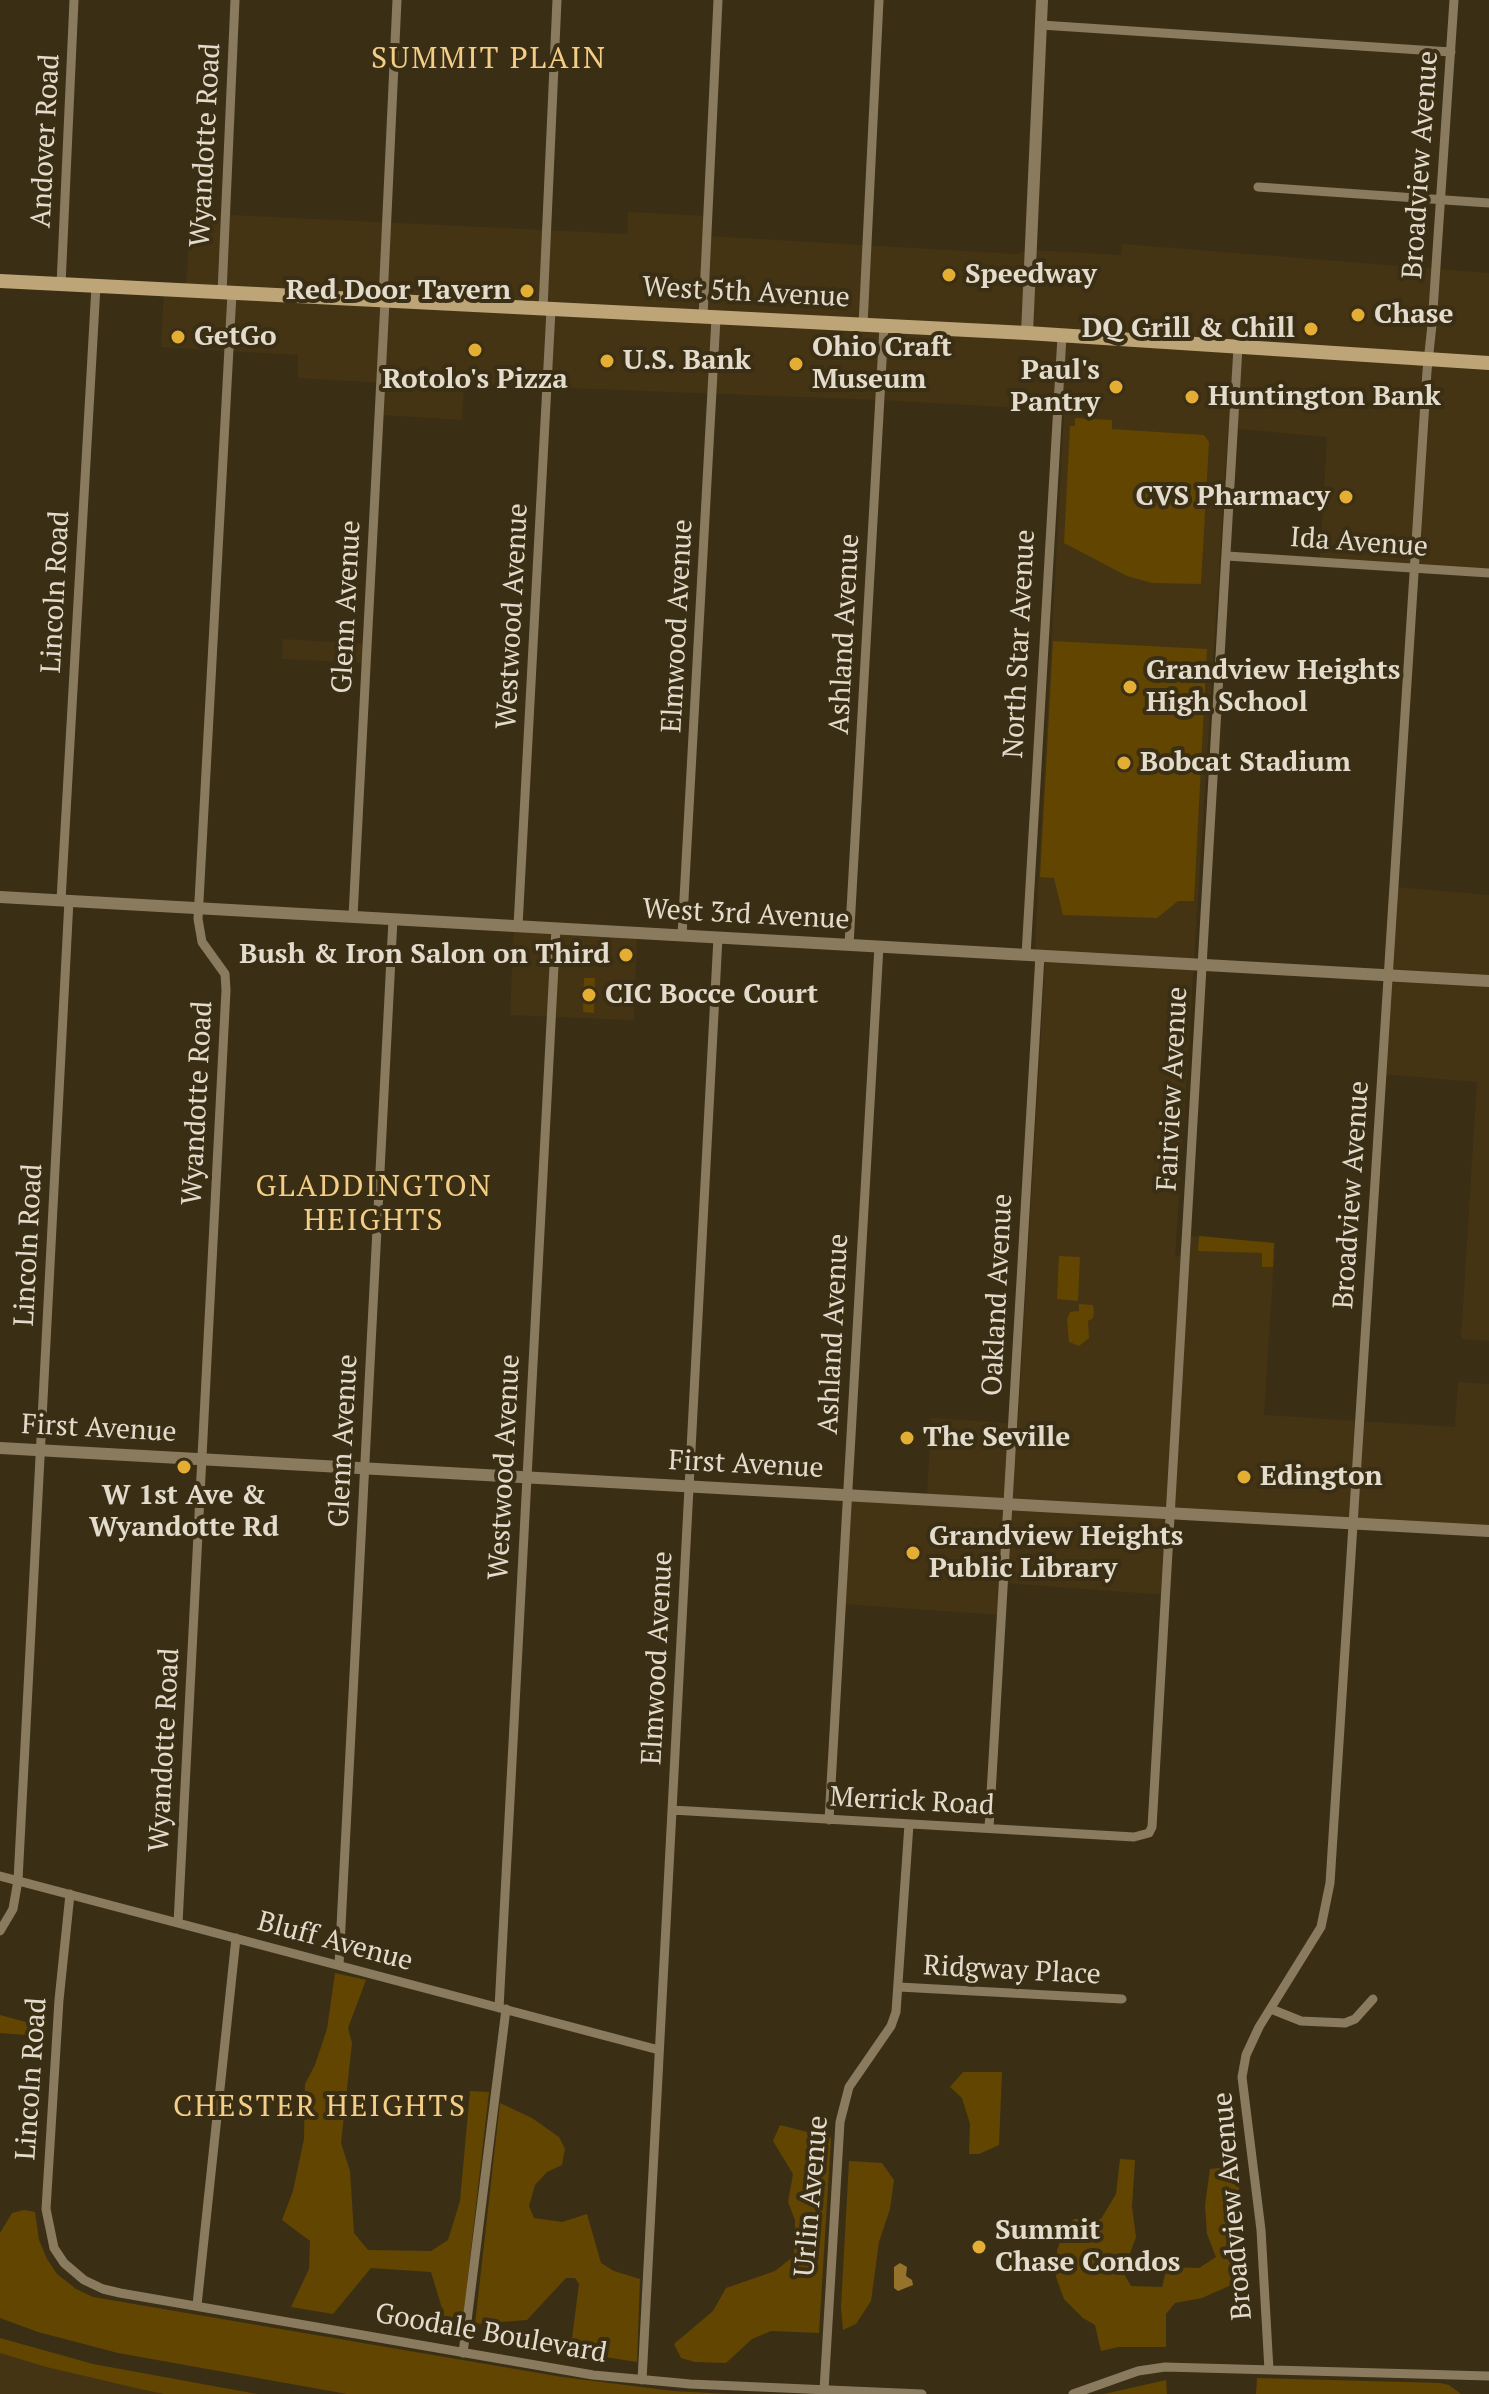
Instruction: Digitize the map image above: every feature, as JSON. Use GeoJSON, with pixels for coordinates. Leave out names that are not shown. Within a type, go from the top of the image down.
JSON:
{"type":"FeatureCollection","features":[{"type":"Feature","properties":{"kind":"main road","name":"West 5th Avenue"},"geometry":{"type":"LineString","coordinates":[[0,281],[1027,333],[1489,363]]}},
{"type":"Feature","properties":{"kind":"street","name":"Andover Road"},"geometry":{"type":"LineString","coordinates":[[61,285],[74,0]]}},
{"type":"Feature","properties":{"kind":"street","name":"Wyandotte Road"},"geometry":{"type":"LineString","coordinates":[[178,1923],[226,990],[225,974],[202,942],[198,908],[227,293],[235,0]]}},
{"type":"Feature","properties":{"kind":"street","name":"Glenn Avenue"},"geometry":{"type":"LineString","coordinates":[[353,916],[397,0]]}},
{"type":"Feature","properties":{"kind":"street","name":"Westwood Avenue"},"geometry":{"type":"LineString","coordinates":[[518,926],[547,310],[557,0]]}},
{"type":"Feature","properties":{"kind":"street","name":"Elmwood Avenue"},"geometry":{"type":"LineString","coordinates":[[682,935],[710,318],[718,0]]}},
{"type":"Feature","properties":{"kind":"street"},"geometry":{"type":"LineString","coordinates":[[863,325],[879,0]]}},
{"type":"Feature","properties":{"kind":"street"},"geometry":{"type":"LineString","coordinates":[[1027,333],[1042,0]]}},
{"type":"Feature","properties":{"kind":"street","name":"Broadview Avenue"},"geometry":{"type":"LineString","coordinates":[[1269,2370],[1261,2230],[1242,2077],[1249,2047],[1321,1927],[1327,1905],[1454,0]]}},
{"type":"Feature","properties":{"kind":"street"},"geometry":{"type":"LineString","coordinates":[[1041,25],[1451,52]]}},
{"type":"Feature","properties":{"kind":"street"},"geometry":{"type":"LineString","coordinates":[[1258,187],[1489,203]]}},
{"type":"Feature","properties":{"kind":"street","name":"Lincoln Road"},"geometry":{"type":"LineString","coordinates":[[0,1931],[13,1909],[18,1880],[96,286]]}},
{"type":"Feature","properties":{"kind":"street","name":"Ashland Avenue"},"geometry":{"type":"LineString","coordinates":[[849,945],[884,326]]}},
{"type":"Feature","properties":{"kind":"street","name":"North Star Avenue"},"geometry":{"type":"LineString","coordinates":[[1026,955],[1062,336]]}},
{"type":"Feature","properties":{"kind":"street","name":"Fairview Avenue"},"geometry":{"type":"LineString","coordinates":[[1149,1833],[1153,1821],[1238,347]]}},
{"type":"Feature","properties":{"kind":"street","name":"Ida Avenue"},"geometry":{"type":"LineString","coordinates":[[1227,556],[1489,573]]}},
{"type":"Feature","properties":{"kind":"street","name":"West 3rd Avenue"},"geometry":{"type":"LineString","coordinates":[[0,897],[1489,981]]}},
{"type":"Feature","properties":{"kind":"street","name":"Glenn Avenue"},"geometry":{"type":"LineString","coordinates":[[339,1965],[393,919]]}},
{"type":"Feature","properties":{"kind":"street","name":"Westwood Avenue"},"geometry":{"type":"LineString","coordinates":[[463,2353],[502,2009],[556,928]]}},
{"type":"Feature","properties":{"kind":"street","name":"Elmwood Avenue"},"geometry":{"type":"LineString","coordinates":[[642,2380],[718,937]]}},
{"type":"Feature","properties":{"kind":"street","name":"Ashland Avenue"},"geometry":{"type":"LineString","coordinates":[[829,1820],[879,946]]}},
{"type":"Feature","properties":{"kind":"street","name":"Oakland Avenue"},"geometry":{"type":"LineString","coordinates":[[989,1828],[1040,955]]}},
{"type":"Feature","properties":{"kind":"street","name":"First Avenue"},"geometry":{"type":"LineString","coordinates":[[0,1448],[1489,1531]]}},
{"type":"Feature","properties":{"kind":"street","name":"Merrick Road"},"geometry":{"type":"LineString","coordinates":[[672,1810],[1134,1837],[1149,1833]]}},
{"type":"Feature","properties":{"kind":"street","name":"Urlin Avenue"},"geometry":{"type":"LineString","coordinates":[[824,2392],[840,2122],[844,2102],[856,2074],[891,2026],[899,1987],[909,1824]]}},
{"type":"Feature","properties":{"kind":"street","name":"Bluff Avenue"},"geometry":{"type":"LineString","coordinates":[[0,1876],[659,2050]]}},
{"type":"Feature","properties":{"kind":"street","name":"Lincoln Road"},"geometry":{"type":"LineString","coordinates":[[64,2263],[51,2240],[46,2209],[59,2000],[70,1894]]}},
{"type":"Feature","properties":{"kind":"street"},"geometry":{"type":"LineString","coordinates":[[197,2305],[236,1938]]}},
{"type":"Feature","properties":{"kind":"street","name":"Ridgway Place"},"geometry":{"type":"LineString","coordinates":[[899,1987],[1122,1999]]}},
{"type":"Feature","properties":{"kind":"street"},"geometry":{"type":"LineString","coordinates":[[1271,2009],[1301,2021],[1345,2023],[1355,2019],[1373,1999]]}},
{"type":"Feature","properties":{"kind":"street","name":"Goodale Boulevard"},"geometry":{"type":"LineString","coordinates":[[64,2263],[84,2280],[103,2289],[593,2375],[824,2392],[922,2394]]}},
{"type":"Feature","properties":{"kind":"street"},"geometry":{"type":"LineString","coordinates":[[1073,2394],[1152,2368],[1489,2376]]}},
{"type":"Feature","properties":{"kind":"shaded area"},"geometry":{"type":"Polygon","coordinates":[[[628,212],[708,216],[708,236],[1016,254],[1032,250],[1121,255],[1122,244],[1489,273],[1489,572],[1320,560],[1327,437],[1228,428],[1175,1257],[1189,1251],[1190,1236],[1275,1243],[1264,1415],[1455,1427],[1458,1382],[1489,1384],[1489,1529],[1171,1518],[1167,1595],[1003,1583],[1001,1615],[842,1604],[847,1492],[927,1497],[931,1418],[1018,1424],[1045,966],[1035,946],[1064,416],[1055,410],[879,400],[464,384],[462,420],[382,415],[383,383],[298,378],[298,355],[161,347],[164,290],[186,290],[190,213],[627,234],[628,212]]]}},
{"type":"Feature","properties":{"kind":"shaded area"},"geometry":{"type":"Polygon","coordinates":[[[1075,418],[1112,420],[1112,429],[1204,435],[1209,442],[1201,584],[1152,583],[1127,576],[1064,543],[1070,426],[1075,426],[1075,418]]]}},
{"type":"Feature","properties":{"kind":"shaded area"},"geometry":{"type":"Polygon","coordinates":[[[283,639],[366,644],[364,663],[282,659],[283,639]]]}},
{"type":"Feature","properties":{"kind":"shaded area","name":"Bobcat Stadium"},"geometry":{"type":"Polygon","coordinates":[[[1053,641],[1207,649],[1194,901],[1178,901],[1157,918],[1063,915],[1054,878],[1040,877],[1053,641]]]}},
{"type":"Feature","properties":{"kind":"shaded area"},"geometry":{"type":"Polygon","coordinates":[[[1394,887],[1489,895],[1489,1341],[1461,1339],[1477,1082],[1381,1074],[1394,887]]]}},
{"type":"Feature","properties":{"kind":"shaded area"},"geometry":{"type":"Polygon","coordinates":[[[514,927],[637,932],[634,1020],[510,1015],[514,927]]]}},
{"type":"Feature","properties":{"kind":"shaded area","name":"CIC Bocce Court"},"geometry":{"type":"Polygon","coordinates":[[[584,978],[595,978],[594,1013],[583,1012],[584,978]]]}},
{"type":"Feature","properties":{"kind":"shaded area"},"geometry":{"type":"Polygon","coordinates":[[[1199,1236],[1274,1243],[1273,1267],[1262,1267],[1262,1253],[1198,1251],[1199,1236]]]}},
{"type":"Feature","properties":{"kind":"shaded area"},"geometry":{"type":"Polygon","coordinates":[[[1059,1256],[1080,1257],[1078,1301],[1057,1299],[1059,1256]]]}},
{"type":"Feature","properties":{"kind":"shaded area"},"geometry":{"type":"Polygon","coordinates":[[[1079,1304],[1093,1305],[1094,1312],[1093,1318],[1088,1321],[1089,1338],[1079,1346],[1069,1342],[1067,1320],[1070,1312],[1079,1311],[1079,1304]]]}},
{"type":"Feature","properties":{"kind":"shaded area"},"geometry":{"type":"Polygon","coordinates":[[[335,1973],[366,1980],[348,2028],[352,2043],[341,2143],[350,2171],[354,2233],[368,2250],[431,2251],[448,2240],[460,2201],[470,2091],[489,2092],[462,2328],[447,2325],[431,2272],[371,2268],[333,2314],[291,2307],[309,2269],[310,2241],[282,2220],[293,2191],[304,2139],[305,2084],[327,2029],[335,1973]]]}},
{"type":"Feature","properties":{"kind":"shaded area"},"geometry":{"type":"Polygon","coordinates":[[[0,2015],[41,2026],[40,2036],[0,2033],[0,2015]]]}},
{"type":"Feature","properties":{"kind":"shaded area"},"geometry":{"type":"Polygon","coordinates":[[[963,2072],[1002,2072],[999,2145],[979,2154],[969,2154],[970,2124],[962,2098],[950,2087],[963,2072]]]}},
{"type":"Feature","properties":{"kind":"shaded area"},"geometry":{"type":"Polygon","coordinates":[[[500,2103],[532,2118],[559,2137],[565,2149],[562,2165],[547,2172],[535,2185],[529,2206],[534,2218],[562,2222],[587,2214],[601,2263],[614,2271],[640,2279],[637,2362],[580,2353],[572,2338],[579,2284],[575,2278],[566,2278],[527,2320],[475,2324],[500,2103]]]}},
{"type":"Feature","properties":{"kind":"shaded area"},"geometry":{"type":"Polygon","coordinates":[[[780,2125],[831,2138],[819,2333],[771,2331],[752,2339],[726,2363],[695,2362],[681,2358],[674,2344],[713,2311],[726,2288],[775,2271],[794,2256],[795,2220],[788,2202],[793,2174],[773,2141],[780,2125]]]}},
{"type":"Feature","properties":{"kind":"shaded area"},"geometry":{"type":"Polygon","coordinates":[[[1120,2159],[1135,2160],[1132,2207],[1136,2237],[1123,2272],[1131,2286],[1162,2287],[1167,2267],[1199,2268],[1216,2257],[1207,2234],[1205,2205],[1210,2169],[1237,2166],[1247,2278],[1202,2298],[1175,2303],[1166,2314],[1166,2347],[1118,2347],[1101,2351],[1095,2325],[1064,2299],[1056,2277],[1057,2250],[1065,2230],[1074,2219],[1101,2219],[1116,2194],[1120,2159]]]}},
{"type":"Feature","properties":{"kind":"shaded area"},"geometry":{"type":"Polygon","coordinates":[[[849,2161],[882,2163],[894,2180],[890,2209],[879,2242],[871,2301],[856,2324],[843,2330],[841,2307],[849,2161]]]}},
{"type":"Feature","properties":{"kind":"shaded area"},"geometry":{"type":"Polygon","coordinates":[[[24,2210],[35,2212],[39,2240],[57,2274],[76,2289],[93,2297],[562,2377],[673,2391],[729,2394],[347,2394],[118,2353],[38,2332],[0,2318],[0,2233],[12,2213],[24,2210]]]}},
{"type":"Feature","properties":{"kind":"shaded area"},"geometry":{"type":"Polygon","coordinates":[[[900,2263],[907,2267],[906,2276],[913,2285],[898,2291],[894,2288],[894,2267],[900,2263]]]}},
{"type":"Feature","properties":{"kind":"shaded area"},"geometry":{"type":"Polygon","coordinates":[[[0,2338],[93,2364],[257,2394],[164,2394],[140,2389],[0,2353],[0,2338]]]}},
{"type":"Feature","properties":{"kind":"shaded area"},"geometry":{"type":"Polygon","coordinates":[[[0,2353],[46,2367],[164,2394],[0,2394],[0,2353]]]}},
{"type":"Feature","properties":{"kind":"shaded area"},"geometry":{"type":"Polygon","coordinates":[[[1257,2378],[1440,2383],[1449,2385],[1461,2394],[1256,2394],[1257,2378]]]}},
{"type":"Feature","properties":{"kind":"shaded area"},"geometry":{"type":"Polygon","coordinates":[[[1166,2380],[1167,2394],[1104,2394],[1166,2380]]]}},
{"type":"Feature","properties":{"kind":"place","name":"Speedway"},"geometry":{"type":"Point","coordinates":[949,275]}},
{"type":"Feature","properties":{"kind":"place","name":"Red Door Tavern"},"geometry":{"type":"Point","coordinates":[527,291]}},
{"type":"Feature","properties":{"kind":"place","name":"Chase"},"geometry":{"type":"Point","coordinates":[1358,315]}},
{"type":"Feature","properties":{"kind":"place","name":"DQ Grill & Chill"},"geometry":{"type":"Point","coordinates":[1311,329]}},
{"type":"Feature","properties":{"kind":"place","name":"GetGo"},"geometry":{"type":"Point","coordinates":[178,337]}},
{"type":"Feature","properties":{"kind":"place","name":"Rotolo's Pizza"},"geometry":{"type":"Point","coordinates":[475,350]}},
{"type":"Feature","properties":{"kind":"place","name":"U.S. Bank"},"geometry":{"type":"Point","coordinates":[607,361]}},
{"type":"Feature","properties":{"kind":"place","name":"Ohio Craft Museum"},"geometry":{"type":"Point","coordinates":[796,364]}},
{"type":"Feature","properties":{"kind":"place","name":"Paul's Pantry"},"geometry":{"type":"Point","coordinates":[1116,387]}},
{"type":"Feature","properties":{"kind":"place","name":"Huntington Bank"},"geometry":{"type":"Point","coordinates":[1192,397]}},
{"type":"Feature","properties":{"kind":"place","name":"CVS Pharmacy"},"geometry":{"type":"Point","coordinates":[1346,497]}},
{"type":"Feature","properties":{"kind":"place","name":"Grandview Heights High School"},"geometry":{"type":"Point","coordinates":[1130,687]}},
{"type":"Feature","properties":{"kind":"place","name":"Bobcat Stadium"},"geometry":{"type":"Point","coordinates":[1124,763]}},
{"type":"Feature","properties":{"kind":"place","name":"Bush & Iron Salon on Third"},"geometry":{"type":"Point","coordinates":[626,955]}},
{"type":"Feature","properties":{"kind":"place","name":"CIC Bocce Court"},"geometry":{"type":"Point","coordinates":[589,995]}},
{"type":"Feature","properties":{"kind":"place","name":"The Seville"},"geometry":{"type":"Point","coordinates":[907,1438]}},
{"type":"Feature","properties":{"kind":"place","name":"W 1st Ave & Wyandotte Rd"},"geometry":{"type":"Point","coordinates":[184,1467]}},
{"type":"Feature","properties":{"kind":"place","name":"Edington"},"geometry":{"type":"Point","coordinates":[1244,1477]}},
{"type":"Feature","properties":{"kind":"place","name":"Grandview Heights Public Library"},"geometry":{"type":"Point","coordinates":[913,1553]}},
{"type":"Feature","properties":{"kind":"place","name":"Summit Chase Condos"},"geometry":{"type":"Point","coordinates":[979,2247]}},
{"type":"Feature","properties":{"kind":"district","name":"SUMMIT PLAIN"},"geometry":{"type":"Point","coordinates":[489,59]}},
{"type":"Feature","properties":{"kind":"district","name":"GLADDINGTON HEIGHTS"},"geometry":{"type":"Point","coordinates":[374,1204]}},
{"type":"Feature","properties":{"kind":"district","name":"CHESTER HEIGHTS"},"geometry":{"type":"Point","coordinates":[320,2107]}}]}
